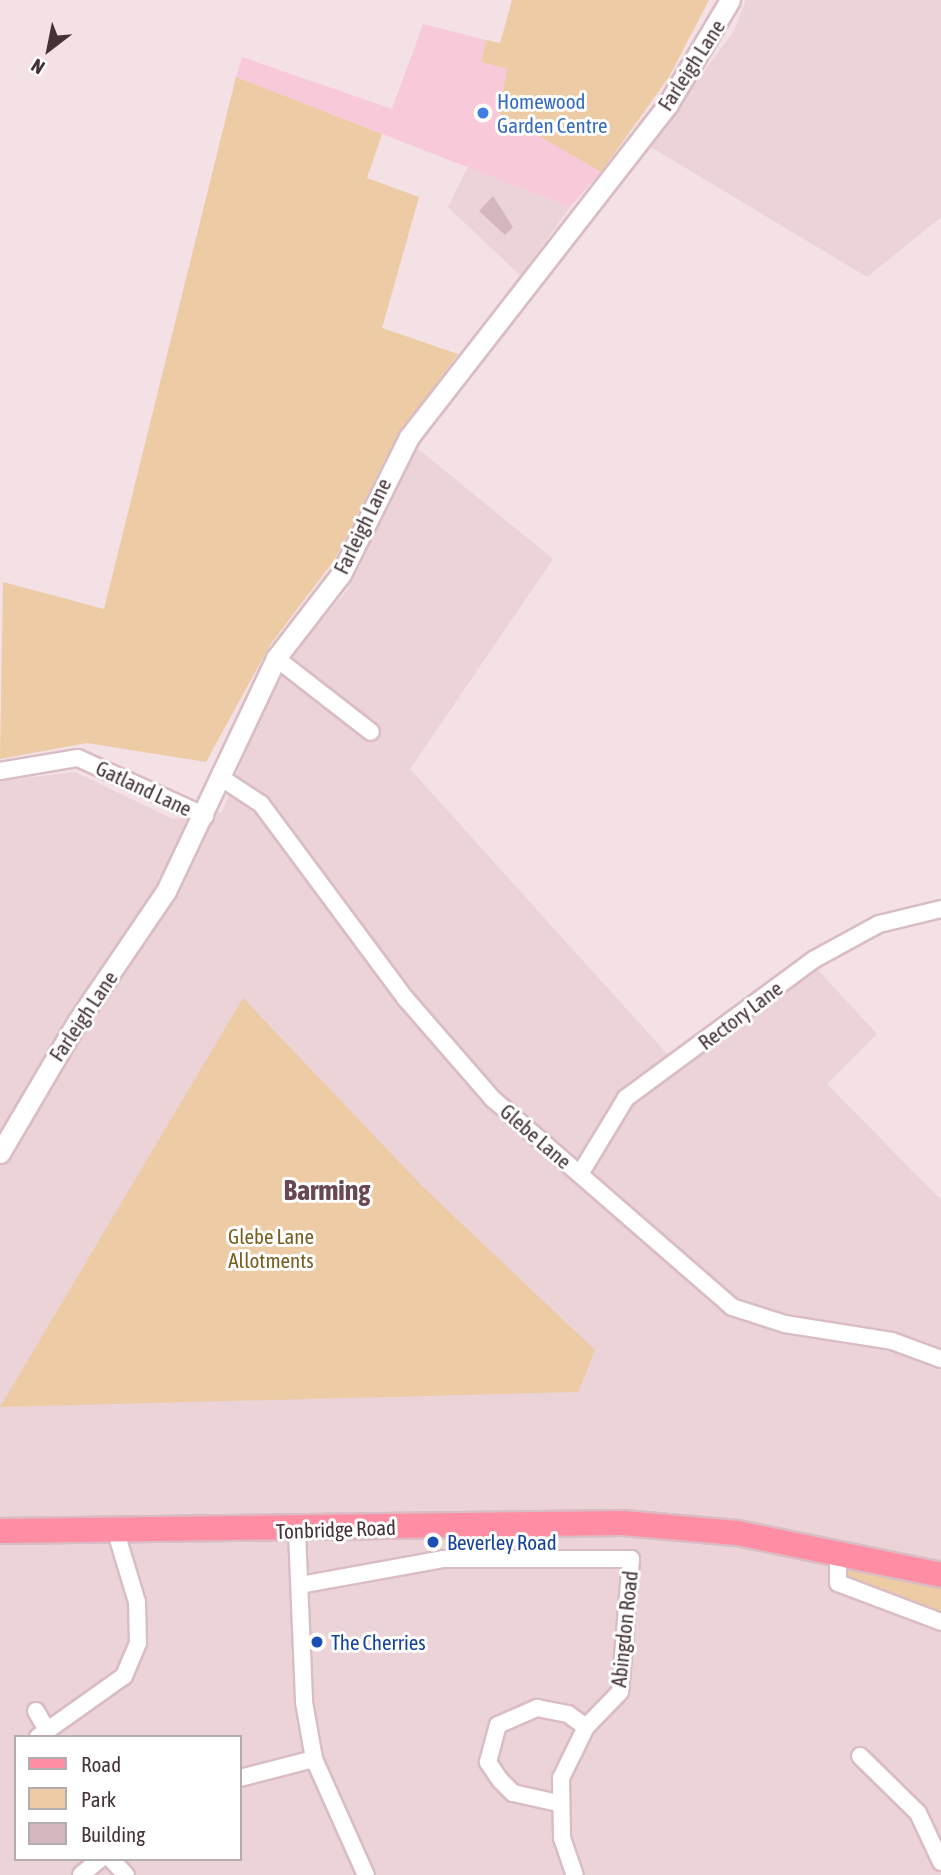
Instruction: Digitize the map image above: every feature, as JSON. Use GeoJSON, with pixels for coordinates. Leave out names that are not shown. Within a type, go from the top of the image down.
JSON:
{"type":"FeatureCollection","features":[{"type":"Feature","properties":{"kind":"main road","name":"Tonbridge Road"},"geometry":{"type":"LineString","coordinates":[[0,1531],[297,1532],[622,1523],[737,1533],[941,1575]]}},
{"type":"Feature","properties":{"kind":"street","name":"Farleigh Lane"},"geometry":{"type":"LineString","coordinates":[[0,1153],[77,1022],[143,929],[205,816],[276,658],[341,574],[409,438],[668,104],[730,0]]}},
{"type":"Feature","properties":{"kind":"street"},"geometry":{"type":"LineString","coordinates":[[276,658],[371,733]]}},
{"type":"Feature","properties":{"kind":"street","name":"Gatland Lane"},"geometry":{"type":"LineString","coordinates":[[0,771],[78,758],[205,816]]}},
{"type":"Feature","properties":{"kind":"street","name":"Glebe Lane"},"geometry":{"type":"LineString","coordinates":[[223,779],[261,804],[406,999],[494,1099],[732,1307],[785,1324],[892,1341],[941,1359]]}},
{"type":"Feature","properties":{"kind":"street","name":"Rectory Lane"},"geometry":{"type":"LineString","coordinates":[[580,1174],[626,1098],[813,960],[879,924],[941,909]]}},
{"type":"Feature","properties":{"kind":"street"},"geometry":{"type":"LineString","coordinates":[[36,1711],[42,1734],[124,1675],[138,1643],[137,1602],[115,1530]]}},
{"type":"Feature","properties":{"kind":"street"},"geometry":{"type":"LineString","coordinates":[[297,1532],[304,1702],[314,1759],[366,1875]]}},
{"type":"Feature","properties":{"kind":"street"},"geometry":{"type":"LineString","coordinates":[[838,1552],[838,1583],[941,1622]]}},
{"type":"Feature","properties":{"kind":"street","name":"Abingdon Road"},"geometry":{"type":"LineString","coordinates":[[300,1586],[443,1559],[631,1559],[620,1692],[586,1727],[571,1752],[558,1803],[575,1875]]}},
{"type":"Feature","properties":{"kind":"street"},"geometry":{"type":"LineString","coordinates":[[558,1803],[513,1793],[500,1780],[488,1762],[498,1724],[537,1709],[568,1714],[586,1727]]}},
{"type":"Feature","properties":{"kind":"street"},"geometry":{"type":"LineString","coordinates":[[860,1756],[918,1813],[941,1862]]}},
{"type":"Feature","properties":{"kind":"street"},"geometry":{"type":"LineString","coordinates":[[242,1777],[314,1759]]}},
{"type":"Feature","properties":{"kind":"street"},"geometry":{"type":"LineString","coordinates":[[81,1875],[98,1861]]}},
{"type":"Feature","properties":{"kind":"street"},"geometry":{"type":"LineString","coordinates":[[113,1861],[126,1875]]}},
{"type":"Feature","properties":{"kind":"shaded area"},"geometry":{"type":"Polygon","coordinates":[[[746,0],[941,0],[941,217],[867,277],[649,146],[734,31],[746,0]]]}},
{"type":"Feature","properties":{"kind":"shaded area"},"geometry":{"type":"Polygon","coordinates":[[[423,24],[486,40],[481,62],[507,69],[499,113],[601,172],[570,207],[236,77],[242,57],[392,109],[423,24]]]}},
{"type":"Feature","properties":{"kind":"shaded area"},"geometry":{"type":"Polygon","coordinates":[[[468,167],[570,207],[521,276],[448,207],[468,167]],[[493,197],[480,211],[505,235],[513,226],[493,197]]]}},
{"type":"Feature","properties":{"kind":"shaded area"},"geometry":{"type":"Polygon","coordinates":[[[417,448],[553,559],[410,769],[668,1055],[687,1064],[816,968],[877,1034],[827,1084],[941,1200],[941,1875],[0,1875],[0,781],[75,772],[173,819],[222,812],[276,674],[348,589],[417,448]]]}},
{"type":"Feature","properties":{"kind":"green space"},"geometry":{"type":"Polygon","coordinates":[[[512,0],[709,0],[669,77],[601,172],[499,113],[507,69],[481,62],[486,40],[500,43],[512,0]]]}},
{"type":"Feature","properties":{"kind":"green space"},"geometry":{"type":"Polygon","coordinates":[[[236,77],[382,134],[367,178],[419,197],[382,328],[458,354],[393,444],[335,559],[270,645],[206,762],[87,743],[0,759],[3,582],[104,609],[236,77]]]}},
{"type":"Feature","properties":{"kind":"green space","name":"Glebe Lane Allotments"},"geometry":{"type":"Polygon","coordinates":[[[243,998],[424,1188],[595,1350],[578,1392],[0,1407],[243,998]]]}},
{"type":"Feature","properties":{"kind":"green space"},"geometry":{"type":"Polygon","coordinates":[[[845,1568],[941,1588],[941,1616],[847,1581],[845,1568]]]}},
{"type":"Feature","properties":{"kind":"building"},"geometry":{"type":"Polygon","coordinates":[[[493,196],[513,227],[505,235],[479,211],[493,196]]]}},
{"type":"Feature","properties":{"kind":"place","name":"Homewood Garden Centre"},"geometry":{"type":"Point","coordinates":[483,113]}},
{"type":"Feature","properties":{"kind":"place","name":"Beverley Road"},"geometry":{"type":"Point","coordinates":[433,1542]}},
{"type":"Feature","properties":{"kind":"place","name":"The Cherries"},"geometry":{"type":"Point","coordinates":[317,1642]}},
{"type":"Feature","properties":{"kind":"district","name":"Barming"},"geometry":{"type":"Point","coordinates":[327,1190]}}]}
